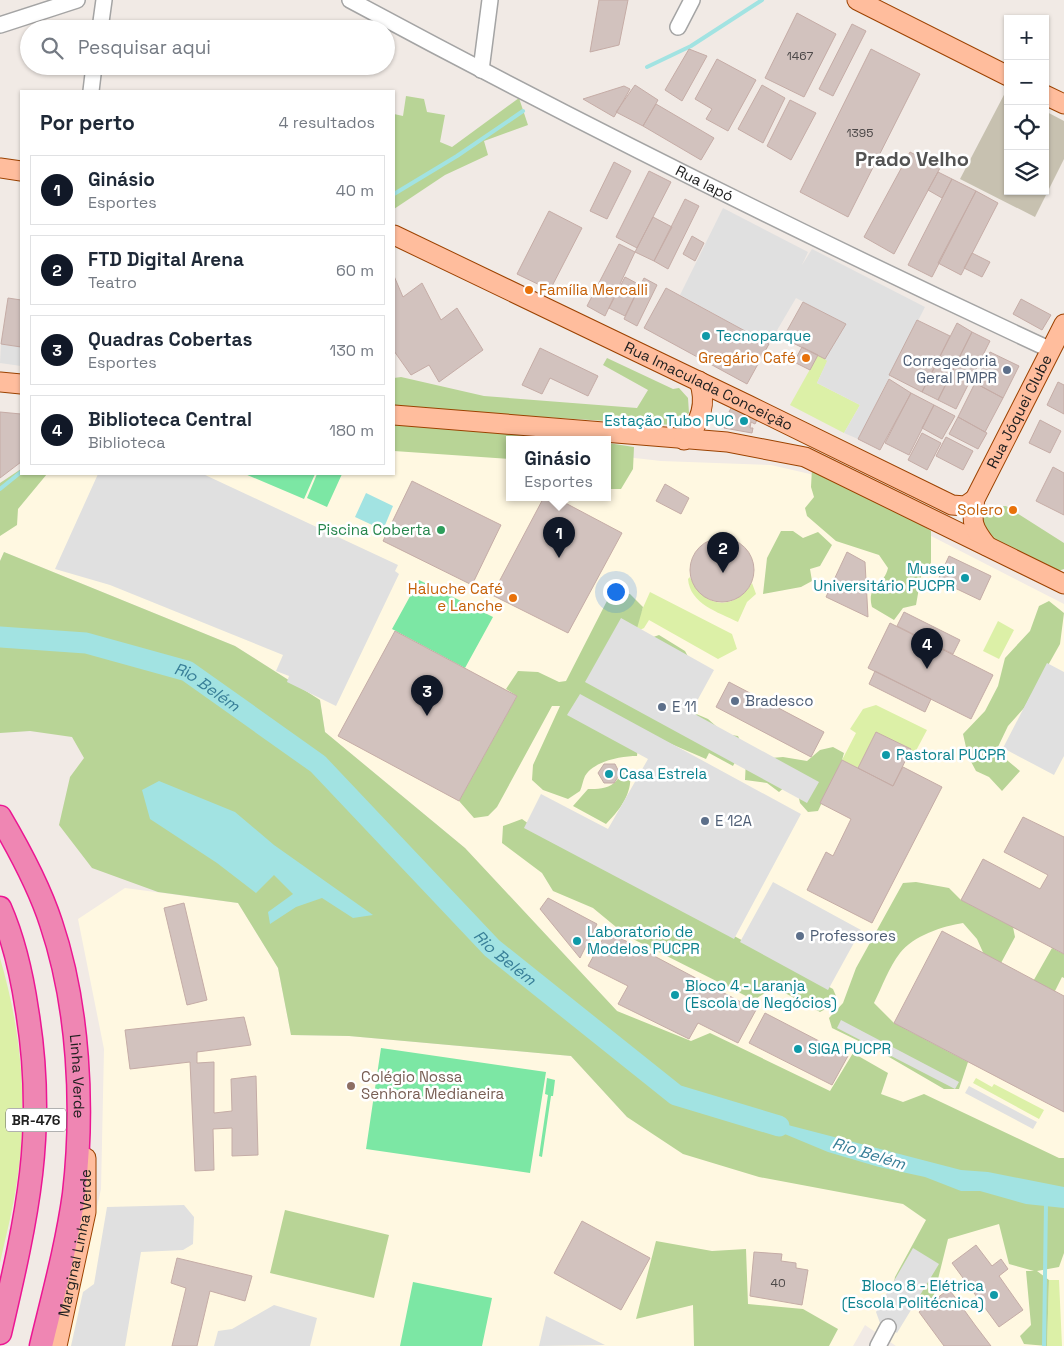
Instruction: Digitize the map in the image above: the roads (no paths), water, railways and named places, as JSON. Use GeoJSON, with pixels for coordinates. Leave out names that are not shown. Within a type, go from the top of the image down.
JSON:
{"type":"FeatureCollection","features":[{"type":"Feature","properties":{"kind":"highway","name":"Linha Verde"},"geometry":{"type":"LineString","coordinates":[[0,817],[27,865],[51,923],[65,980],[78,1080],[78,1136],[73,1195],[41,1346]]}},
{"type":"Feature","properties":{"kind":"highway","name":"BR-476"},"geometry":{"type":"LineString","coordinates":[[0,908],[12,942],[25,996],[35,1065],[37,1104],[35,1154],[29,1204],[0,1333]]}},
{"type":"Feature","properties":{"kind":"main road"},"geometry":{"type":"LineString","coordinates":[[857,0],[1004,74]]}},
{"type":"Feature","properties":{"kind":"main road"},"geometry":{"type":"LineString","coordinates":[[1049,96],[1064,104]]}},
{"type":"Feature","properties":{"kind":"main road"},"geometry":{"type":"LineString","coordinates":[[0,168],[20,171]]}},
{"type":"Feature","properties":{"kind":"main road","name":"Rua Imaculada Conceição"},"geometry":{"type":"LineString","coordinates":[[395,235],[952,505],[965,506],[975,499]]}},
{"type":"Feature","properties":{"kind":"main road","name":"Rua Jóquei Clube"},"geometry":{"type":"LineString","coordinates":[[975,499],[1057,353],[1064,324]]}},
{"type":"Feature","properties":{"kind":"main road"},"geometry":{"type":"LineString","coordinates":[[684,440],[696,427],[702,411],[703,396],[699,381]]}},
{"type":"Feature","properties":{"kind":"main road"},"geometry":{"type":"LineString","coordinates":[[0,382],[20,384]]}},
{"type":"Feature","properties":{"kind":"main road"},"geometry":{"type":"LineString","coordinates":[[395,415],[726,442],[805,457],[1064,584]]}},
{"type":"Feature","properties":{"kind":"main road"},"geometry":{"type":"LineString","coordinates":[[975,499],[971,519],[976,532],[988,547]]}},
{"type":"Feature","properties":{"kind":"main road","name":"Marginal Linha Verde"},"geometry":{"type":"LineString","coordinates":[[57,1346],[86,1212],[86,1163],[78,1080]]}},
{"type":"Feature","properties":{"kind":"street"},"geometry":{"type":"LineString","coordinates":[[0,25],[77,0]]}},
{"type":"Feature","properties":{"kind":"street"},"geometry":{"type":"LineString","coordinates":[[99,0],[104,0],[101,20]]}},
{"type":"Feature","properties":{"kind":"street","name":"Rua Iapó"},"geometry":{"type":"LineString","coordinates":[[350,0],[387,20]]}},
{"type":"Feature","properties":{"kind":"street"},"geometry":{"type":"LineString","coordinates":[[481,70],[490,0]]}},
{"type":"Feature","properties":{"kind":"street"},"geometry":{"type":"LineString","coordinates":[[678,26],[692,0]]}},
{"type":"Feature","properties":{"kind":"street","name":"Rua Iapó"},"geometry":{"type":"LineString","coordinates":[[395,24],[481,70],[864,263],[1057,353]]}},
{"type":"Feature","properties":{"kind":"street"},"geometry":{"type":"LineString","coordinates":[[91,90],[93,75]]}},
{"type":"Feature","properties":{"kind":"street"},"geometry":{"type":"LineString","coordinates":[[878,1346],[888,1327]]}},
{"type":"Feature","properties":{"kind":"water"},"geometry":{"type":"Polygon","coordinates":[[[366,493],[393,506],[383,530],[355,517],[366,493]]]}},
{"type":"Feature","properties":{"kind":"water"},"geometry":{"type":"Polygon","coordinates":[[[159,781],[235,812],[274,845],[373,915],[353,918],[322,898],[296,907],[270,924],[268,912],[293,894],[274,875],[256,893],[217,863],[150,819],[142,790],[159,781]]]}},
{"type":"Feature","properties":{"kind":"water"},"geometry":{"type":"Polygon","coordinates":[[[742,1113],[961,1170],[988,1172],[1064,1187],[1064,1208],[1026,1204],[980,1191],[961,1191],[925,1177],[879,1167],[828,1152],[775,1130],[742,1113]]]}},
{"type":"Feature","properties":{"kind":"waterway"},"geometry":{"type":"LineString","coordinates":[[647,67],[691,46],[762,0]]}},
{"type":"Feature","properties":{"kind":"waterway"},"geometry":{"type":"LineString","coordinates":[[395,193],[457,156],[523,111]]}},
{"type":"Feature","properties":{"kind":"waterway"},"geometry":{"type":"LineString","coordinates":[[0,489],[20,473]]}},
{"type":"Feature","properties":{"kind":"waterway","name":"Rio Belém"},"geometry":{"type":"LineString","coordinates":[[0,637],[86,643],[187,671],[318,764],[492,948],[676,1095],[779,1126]]}},
{"type":"Feature","properties":{"kind":"waterway"},"geometry":{"type":"LineString","coordinates":[[1044,1346],[1046,1203]]}},
{"type":"Feature","properties":{"kind":"place","name":"Família Mercalli"},"geometry":{"type":"Point","coordinates":[529,290]}},
{"type":"Feature","properties":{"kind":"place","name":"Tecnoparque"},"geometry":{"type":"Point","coordinates":[706,336]}},
{"type":"Feature","properties":{"kind":"place","name":"Gregário Café"},"geometry":{"type":"Point","coordinates":[806,358]}},
{"type":"Feature","properties":{"kind":"place","name":"Corregedoria Geral PMPR"},"geometry":{"type":"Point","coordinates":[1007,370]}},
{"type":"Feature","properties":{"kind":"place","name":"Estação Tubo PUC"},"geometry":{"type":"Point","coordinates":[744,421]}},
{"type":"Feature","properties":{"kind":"place","name":"Solero"},"geometry":{"type":"Point","coordinates":[1013,510]}},
{"type":"Feature","properties":{"kind":"place","name":"Piscina Coberta"},"geometry":{"type":"Point","coordinates":[441,530]}},
{"type":"Feature","properties":{"kind":"place","name":"Ginásio"},"geometry":{"type":"Point","coordinates":[559,558]}},
{"type":"Feature","properties":{"kind":"place","name":"FTD Digital Arena"},"geometry":{"type":"Point","coordinates":[723,573]}},
{"type":"Feature","properties":{"kind":"place","name":"Museu Universitário PUCPR"},"geometry":{"type":"Point","coordinates":[965,578]}},
{"type":"Feature","properties":{"kind":"place","name":"Haluche Café e Lanche"},"geometry":{"type":"Point","coordinates":[513,598]}},
{"type":"Feature","properties":{"kind":"place","name":"Biblioteca Central"},"geometry":{"type":"Point","coordinates":[927,669]}},
{"type":"Feature","properties":{"kind":"place","name":"Bradesco"},"geometry":{"type":"Point","coordinates":[735,701]}},
{"type":"Feature","properties":{"kind":"place","name":"E 11"},"geometry":{"type":"Point","coordinates":[662,707]}},
{"type":"Feature","properties":{"kind":"place","name":"Quadras Cobertas"},"geometry":{"type":"Point","coordinates":[427,716]}},
{"type":"Feature","properties":{"kind":"place","name":"Pastoral PUCPR"},"geometry":{"type":"Point","coordinates":[886,755]}},
{"type":"Feature","properties":{"kind":"place","name":"Casa Estrela"},"geometry":{"type":"Point","coordinates":[609,774]}},
{"type":"Feature","properties":{"kind":"place","name":"E 12A"},"geometry":{"type":"Point","coordinates":[705,821]}},
{"type":"Feature","properties":{"kind":"place","name":"Professores"},"geometry":{"type":"Point","coordinates":[800,936]}},
{"type":"Feature","properties":{"kind":"place","name":"Laboratorio de Modelos PUCPR"},"geometry":{"type":"Point","coordinates":[577,941]}},
{"type":"Feature","properties":{"kind":"place","name":"Bloco 4 - Laranja (Escola de Negócios)"},"geometry":{"type":"Point","coordinates":[675,995]}},
{"type":"Feature","properties":{"kind":"place","name":"SIGA PUCPR"},"geometry":{"type":"Point","coordinates":[798,1049]}},
{"type":"Feature","properties":{"kind":"place","name":"Colégio Nossa Senhora Medianeira"},"geometry":{"type":"Point","coordinates":[351,1086]}},
{"type":"Feature","properties":{"kind":"place","name":"Bloco 8 - Elétrica (Escola Politécnica)"},"geometry":{"type":"Point","coordinates":[994,1295]}},
{"type":"Feature","properties":{"kind":"district","name":"Prado Velho"},"geometry":{"type":"Point","coordinates":[912,159]}}]}
